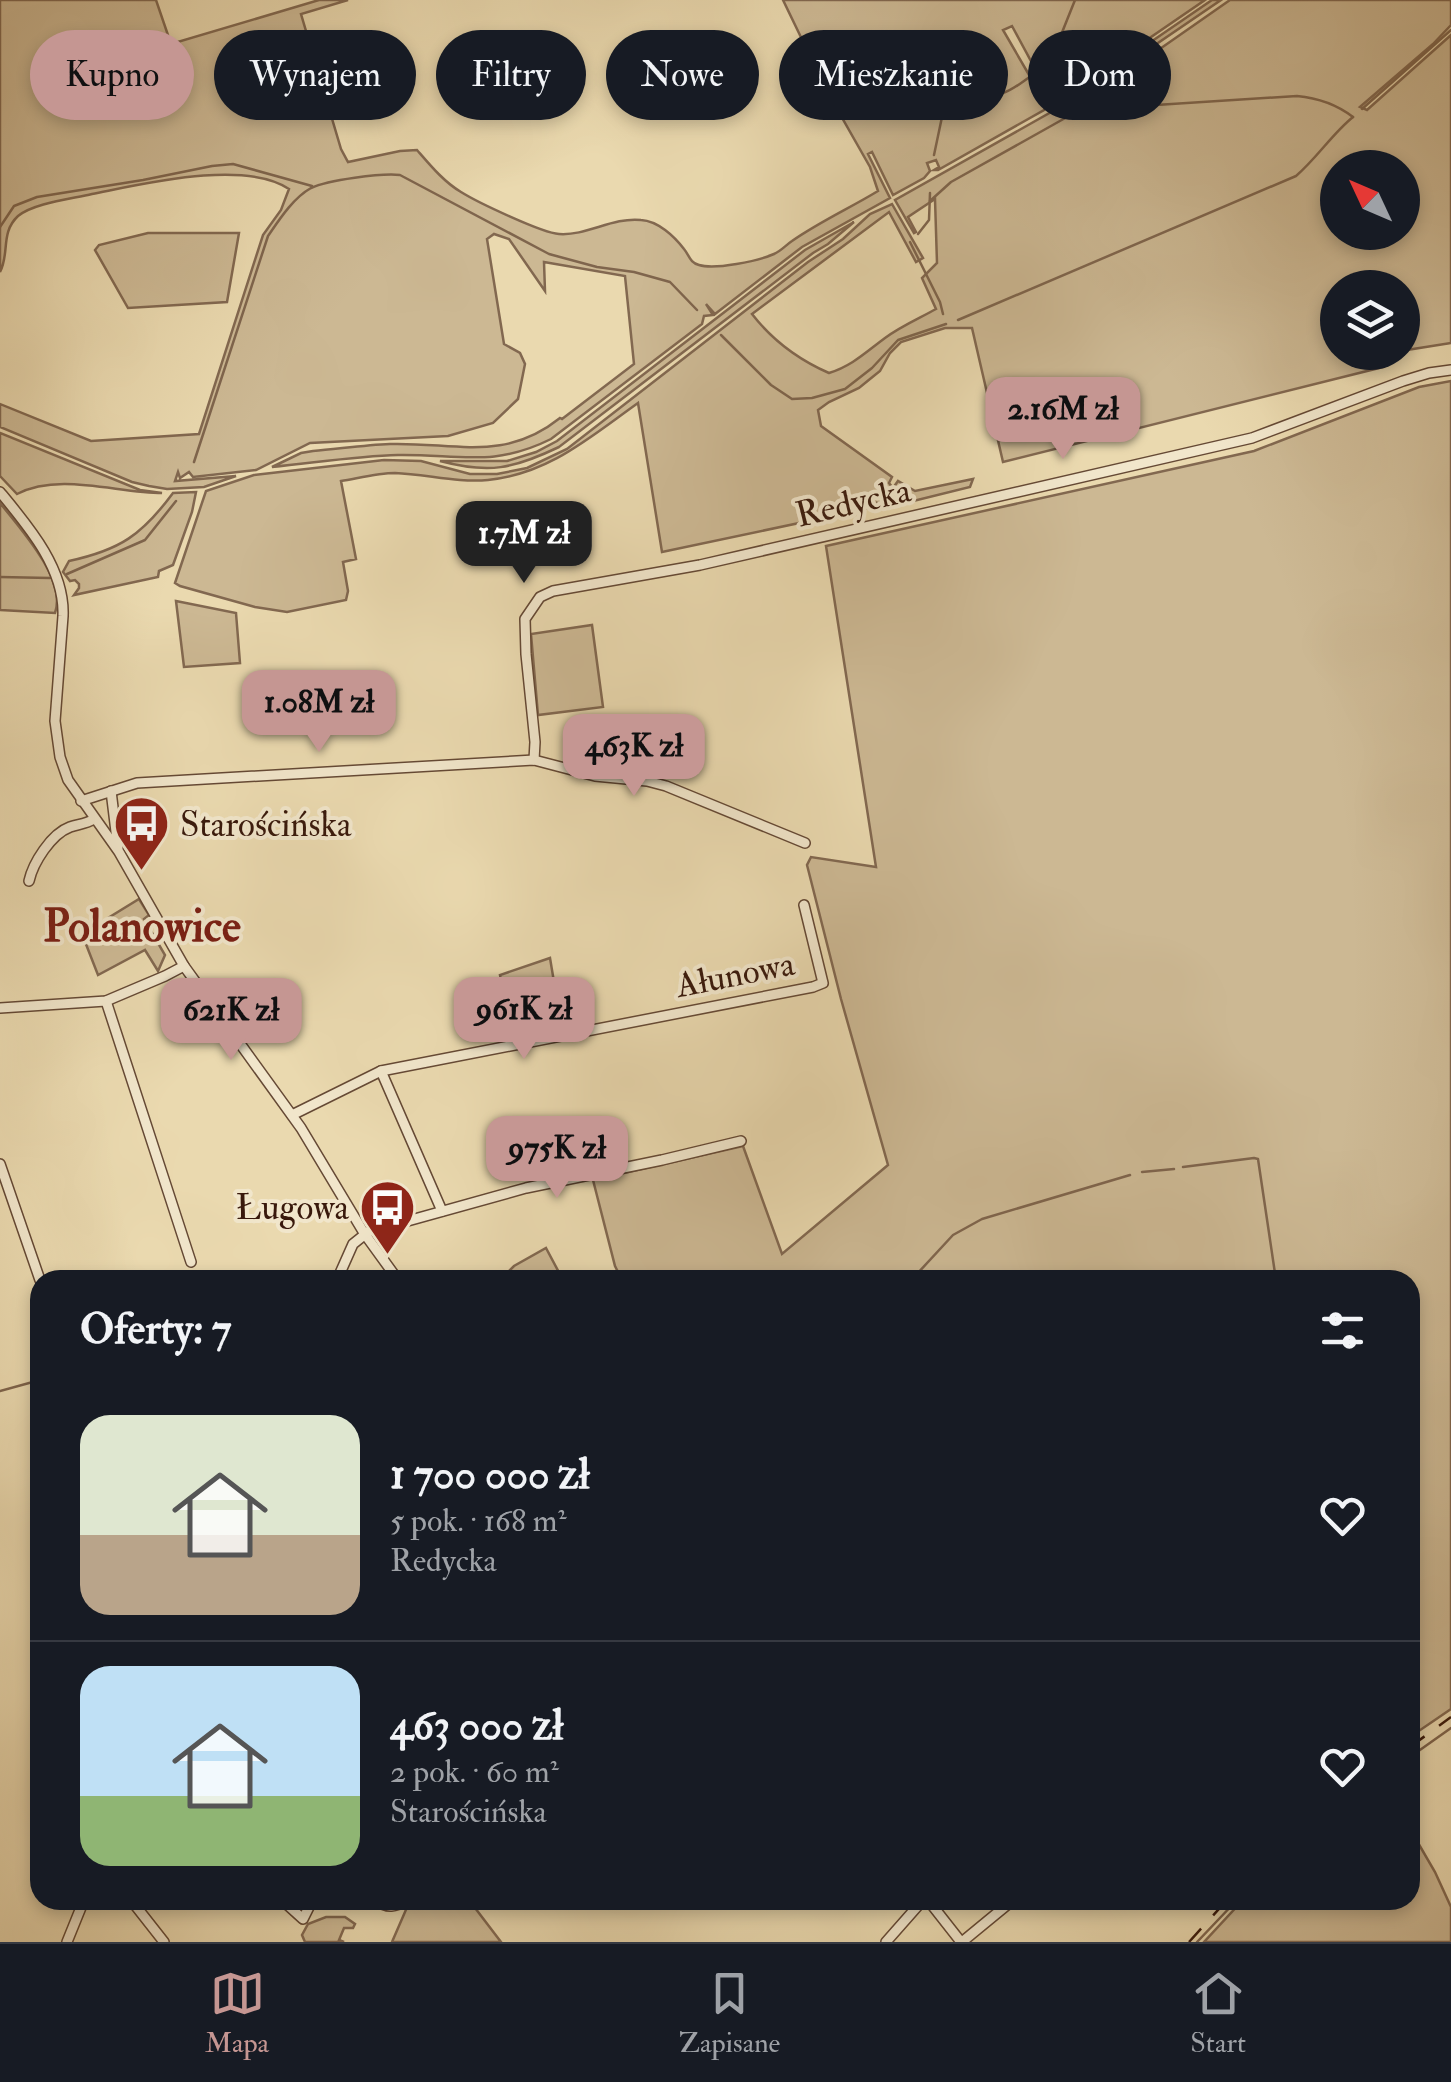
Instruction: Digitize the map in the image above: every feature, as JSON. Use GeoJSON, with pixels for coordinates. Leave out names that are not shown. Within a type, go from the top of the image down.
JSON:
{"type":"FeatureCollection","features":[{"type":"Feature","properties":{"kind":"street","name":"Redycka"},"geometry":{"type":"LineString","coordinates":[[534,760],[525,619],[540,597],[553,591],[700,565],[1252,438],[1402,382],[1451,370]]}},
{"type":"Feature","properties":{"kind":"street"},"geometry":{"type":"LineString","coordinates":[[0,492],[57,574],[61,586],[64,600],[55,721],[65,774],[119,852],[184,966],[292,1115],[391,1270]]}},
{"type":"Feature","properties":{"kind":"street"},"geometry":{"type":"LineString","coordinates":[[81,801],[137,784],[534,760],[596,776],[666,786],[804,843]]}},
{"type":"Feature","properties":{"kind":"street"},"geometry":{"type":"LineString","coordinates":[[111,791],[119,852]]}},
{"type":"Feature","properties":{"kind":"street"},"geometry":{"type":"LineString","coordinates":[[29,881],[37,862],[57,836],[94,819]]}},
{"type":"Feature","properties":{"kind":"street","name":"Ałunowa"},"geometry":{"type":"LineString","coordinates":[[292,1115],[381,1072],[823,983],[804,906]]}},
{"type":"Feature","properties":{"kind":"street"},"geometry":{"type":"LineString","coordinates":[[0,1008],[106,1001],[184,966]]}},
{"type":"Feature","properties":{"kind":"street"},"geometry":{"type":"LineString","coordinates":[[106,1001],[191,1262]]}},
{"type":"Feature","properties":{"kind":"street"},"geometry":{"type":"LineString","coordinates":[[381,1072],[442,1211]]}},
{"type":"Feature","properties":{"kind":"street"},"geometry":{"type":"LineString","coordinates":[[341,1270],[350,1250],[364,1233],[526,1188],[741,1141]]}},
{"type":"Feature","properties":{"kind":"street"},"geometry":{"type":"LineString","coordinates":[[0,1164],[37,1270]]}},
{"type":"Feature","properties":{"kind":"street"},"geometry":{"type":"LineString","coordinates":[[67,1942],[80,1910]]}},
{"type":"Feature","properties":{"kind":"street"},"geometry":{"type":"LineString","coordinates":[[140,1910],[164,1942]]}},
{"type":"Feature","properties":{"kind":"street"},"geometry":{"type":"LineString","coordinates":[[291,1910],[303,1919],[308,1910]]}},
{"type":"Feature","properties":{"kind":"street"},"geometry":{"type":"LineString","coordinates":[[886,1942],[916,1910]]}},
{"type":"Feature","properties":{"kind":"street"},"geometry":{"type":"LineString","coordinates":[[935,1910],[962,1942],[1002,1910]]}},
{"type":"Feature","properties":{"kind":"shaded area"},"geometry":{"type":"Polygon","coordinates":[[[0,0],[156,0],[166,30],[30,30],[30,120],[194,120],[194,37],[214,31],[214,120],[332,120],[348,162],[417,150],[461,192],[539,228],[569,234],[620,221],[647,221],[670,234],[699,265],[747,262],[774,254],[878,191],[870,167],[843,120],[1008,120],[1008,39],[1028,73],[1028,119],[938,170],[934,170],[939,167],[936,160],[927,163],[930,171],[924,178],[893,195],[872,152],[868,154],[890,198],[802,247],[715,314],[706,304],[713,315],[704,316],[702,324],[551,439],[511,454],[475,458],[382,456],[272,467],[313,451],[390,444],[478,447],[519,441],[539,432],[634,364],[625,276],[544,262],[545,291],[509,239],[494,234],[487,239],[504,344],[520,353],[525,364],[518,399],[493,423],[448,436],[310,443],[256,470],[193,477],[189,472],[180,478],[178,472],[175,481],[236,476],[204,487],[167,489],[132,482],[0,427],[0,404],[91,441],[199,434],[263,235],[281,210],[289,189],[270,180],[246,176],[193,176],[43,205],[18,216],[12,223],[0,272],[0,0]]]}},
{"type":"Feature","properties":{"kind":"shaded area"},"geometry":{"type":"Polygon","coordinates":[[[319,0],[348,0],[301,14],[306,30],[218,30],[319,0]]]}},
{"type":"Feature","properties":{"kind":"shaded area"},"geometry":{"type":"Polygon","coordinates":[[[783,0],[1205,0],[1161,30],[1028,30],[1028,56],[1012,26],[1003,30],[797,30],[783,0]]]}},
{"type":"Feature","properties":{"kind":"shaded area"},"geometry":{"type":"Polygon","coordinates":[[[1212,0],[1221,0],[1171,34],[1168,30],[1212,0]]]}},
{"type":"Feature","properties":{"kind":"shaded area"},"geometry":{"type":"Polygon","coordinates":[[[1230,0],[1451,0],[1451,25],[1360,107],[1367,110],[1451,35],[1451,343],[1420,348],[1420,270],[1320,270],[1320,370],[1371,370],[1003,462],[972,328],[945,328],[901,342],[880,371],[859,388],[818,410],[821,426],[892,477],[889,483],[893,488],[898,481],[915,491],[973,479],[970,487],[881,509],[877,503],[875,507],[662,552],[638,403],[568,452],[510,476],[465,480],[395,473],[341,481],[356,559],[343,562],[346,600],[287,612],[255,607],[175,583],[206,491],[254,475],[384,460],[421,461],[470,474],[527,468],[567,449],[843,239],[870,214],[892,204],[923,258],[916,262],[889,212],[752,314],[777,341],[806,362],[829,373],[845,367],[897,330],[936,309],[922,278],[937,263],[935,199],[908,217],[914,233],[895,200],[1037,120],[1171,120],[1171,41],[1230,0]]]}},
{"type":"Feature","properties":{"kind":"shaded area"},"geometry":{"type":"Polygon","coordinates":[[[854,222],[559,447],[501,467],[440,461],[507,461],[557,441],[805,250],[854,222]]]}},
{"type":"Feature","properties":{"kind":"shaded area"},"geometry":{"type":"Polygon","coordinates":[[[148,233],[239,233],[227,302],[128,308],[95,250],[99,245],[148,233]]]}},
{"type":"Feature","properties":{"kind":"shaded area"},"geometry":{"type":"Polygon","coordinates":[[[1451,381],[1451,1709],[1420,1730],[1420,1270],[617,1270],[593,1180],[743,1146],[782,1254],[888,1165],[807,865],[811,857],[876,867],[826,546],[1254,451],[1419,387],[1451,381]]]}},
{"type":"Feature","properties":{"kind":"shaded area"},"geometry":{"type":"Polygon","coordinates":[[[0,433],[140,490],[162,493],[69,484],[17,494],[0,476],[0,433]]]}},
{"type":"Feature","properties":{"kind":"shaded area"},"geometry":{"type":"Polygon","coordinates":[[[196,492],[173,565],[159,571],[158,577],[74,595],[79,584],[63,572],[69,561],[102,552],[128,539],[151,520],[173,493],[196,492]]]}},
{"type":"Feature","properties":{"kind":"shaded area"},"geometry":{"type":"Polygon","coordinates":[[[0,503],[48,571],[57,600],[55,613],[0,610],[0,503]]]}},
{"type":"Feature","properties":{"kind":"shaded area"},"geometry":{"type":"Polygon","coordinates":[[[176,601],[236,613],[240,663],[184,667],[176,601]]]}},
{"type":"Feature","properties":{"kind":"shaded area"},"geometry":{"type":"Polygon","coordinates":[[[592,625],[603,707],[538,715],[531,634],[592,625]]]}},
{"type":"Feature","properties":{"kind":"shaded area"},"geometry":{"type":"Polygon","coordinates":[[[139,899],[149,915],[144,919],[165,955],[158,971],[145,950],[98,975],[82,934],[139,899]]]}},
{"type":"Feature","properties":{"kind":"shaded area"},"geometry":{"type":"Polygon","coordinates":[[[550,958],[562,1030],[522,1035],[509,1017],[500,975],[550,958]]]}},
{"type":"Feature","properties":{"kind":"shaded area"},"geometry":{"type":"Polygon","coordinates":[[[546,1248],[558,1270],[510,1270],[546,1248]]]}},
{"type":"Feature","properties":{"kind":"shaded area"},"geometry":{"type":"Polygon","coordinates":[[[1420,1846],[1451,1907],[1451,1942],[1204,1942],[1234,1910],[1420,1910],[1420,1846]]]}},
{"type":"Feature","properties":{"kind":"shaded area"},"geometry":{"type":"Polygon","coordinates":[[[406,1910],[477,1910],[501,1942],[392,1942],[406,1910]]]}},
{"type":"Feature","properties":{"kind":"shaded area"},"geometry":{"type":"Polygon","coordinates":[[[326,1917],[345,1917],[355,1924],[353,1928],[344,1928],[339,1940],[344,1942],[305,1942],[302,1935],[308,1924],[326,1917]]]}},
{"type":"Feature","properties":{"kind":"waterway"},"geometry":{"type":"LineString","coordinates":[[1063,30],[1075,0]]}},
{"type":"Feature","properties":{"kind":"waterway"},"geometry":{"type":"LineString","coordinates":[[1362,109],[1451,30]]}},
{"type":"Feature","properties":{"kind":"waterway"},"geometry":{"type":"LineString","coordinates":[[934,155],[942,117],[949,111],[1007,92],[1028,78]]}},
{"type":"Feature","properties":{"kind":"waterway"},"geometry":{"type":"LineString","coordinates":[[930,201],[951,182],[1067,117],[1094,109],[1297,96],[1327,102],[1353,117]]}},
{"type":"Feature","properties":{"kind":"waterway"},"geometry":{"type":"LineString","coordinates":[[958,320],[1296,176],[1353,117]]}},
{"type":"Feature","properties":{"kind":"waterway"},"geometry":{"type":"LineString","coordinates":[[0,227],[14,206],[37,197],[212,166],[233,164],[312,186]]}},
{"type":"Feature","properties":{"kind":"waterway"},"geometry":{"type":"LineString","coordinates":[[194,462],[268,236],[298,197],[319,185],[400,175],[549,254],[670,282],[697,310]]}},
{"type":"Feature","properties":{"kind":"waterway"},"geometry":{"type":"LineString","coordinates":[[918,234],[929,220],[930,193]]}},
{"type":"Feature","properties":{"kind":"waterway"},"geometry":{"type":"LineString","coordinates":[[910,242],[943,314]]}},
{"type":"Feature","properties":{"kind":"waterway"},"geometry":{"type":"LineString","coordinates":[[721,335],[771,385],[792,399],[845,389],[898,340],[946,324]]}},
{"type":"Feature","properties":{"kind":"waterway"},"geometry":{"type":"LineString","coordinates":[[67,574],[145,540],[176,501]]}},
{"type":"Feature","properties":{"kind":"waterway"},"geometry":{"type":"LineString","coordinates":[[0,577],[50,578]]}},
{"type":"Feature","properties":{"kind":"waterway"},"geometry":{"type":"LineString","coordinates":[[1183,1167],[1258,1159],[1275,1270]]}},
{"type":"Feature","properties":{"kind":"waterway"},"geometry":{"type":"LineString","coordinates":[[1142,1172],[1174,1169]]}},
{"type":"Feature","properties":{"kind":"waterway"},"geometry":{"type":"LineString","coordinates":[[921,1270],[953,1235],[982,1219],[1130,1175]]}},
{"type":"Feature","properties":{"kind":"waterway"},"geometry":{"type":"LineString","coordinates":[[0,1391],[30,1383]]}},
{"type":"Feature","properties":{"kind":"waterway"},"geometry":{"type":"LineString","coordinates":[[1420,1750],[1451,1728]]}},
{"type":"Feature","properties":{"kind":"waterway"},"geometry":{"type":"LineString","coordinates":[[1197,1942],[1227,1910]]}},
{"type":"Feature","properties":{"kind":"railway"},"geometry":{"type":"LineString","coordinates":[[1420,1740],[1451,1717]]}},
{"type":"Feature","properties":{"kind":"railway"},"geometry":{"type":"LineString","coordinates":[[1189,1942],[1218,1910]]}},
{"type":"Feature","properties":{"kind":"place","name":"Starościńska"},"geometry":{"type":"Point","coordinates":[141,873]}},
{"type":"Feature","properties":{"kind":"place","name":"Ługowa"},"geometry":{"type":"Point","coordinates":[388,1256]}},
{"type":"Feature","properties":{"kind":"district","name":"Polanowice"},"geometry":{"type":"Point","coordinates":[142,925]}}]}
